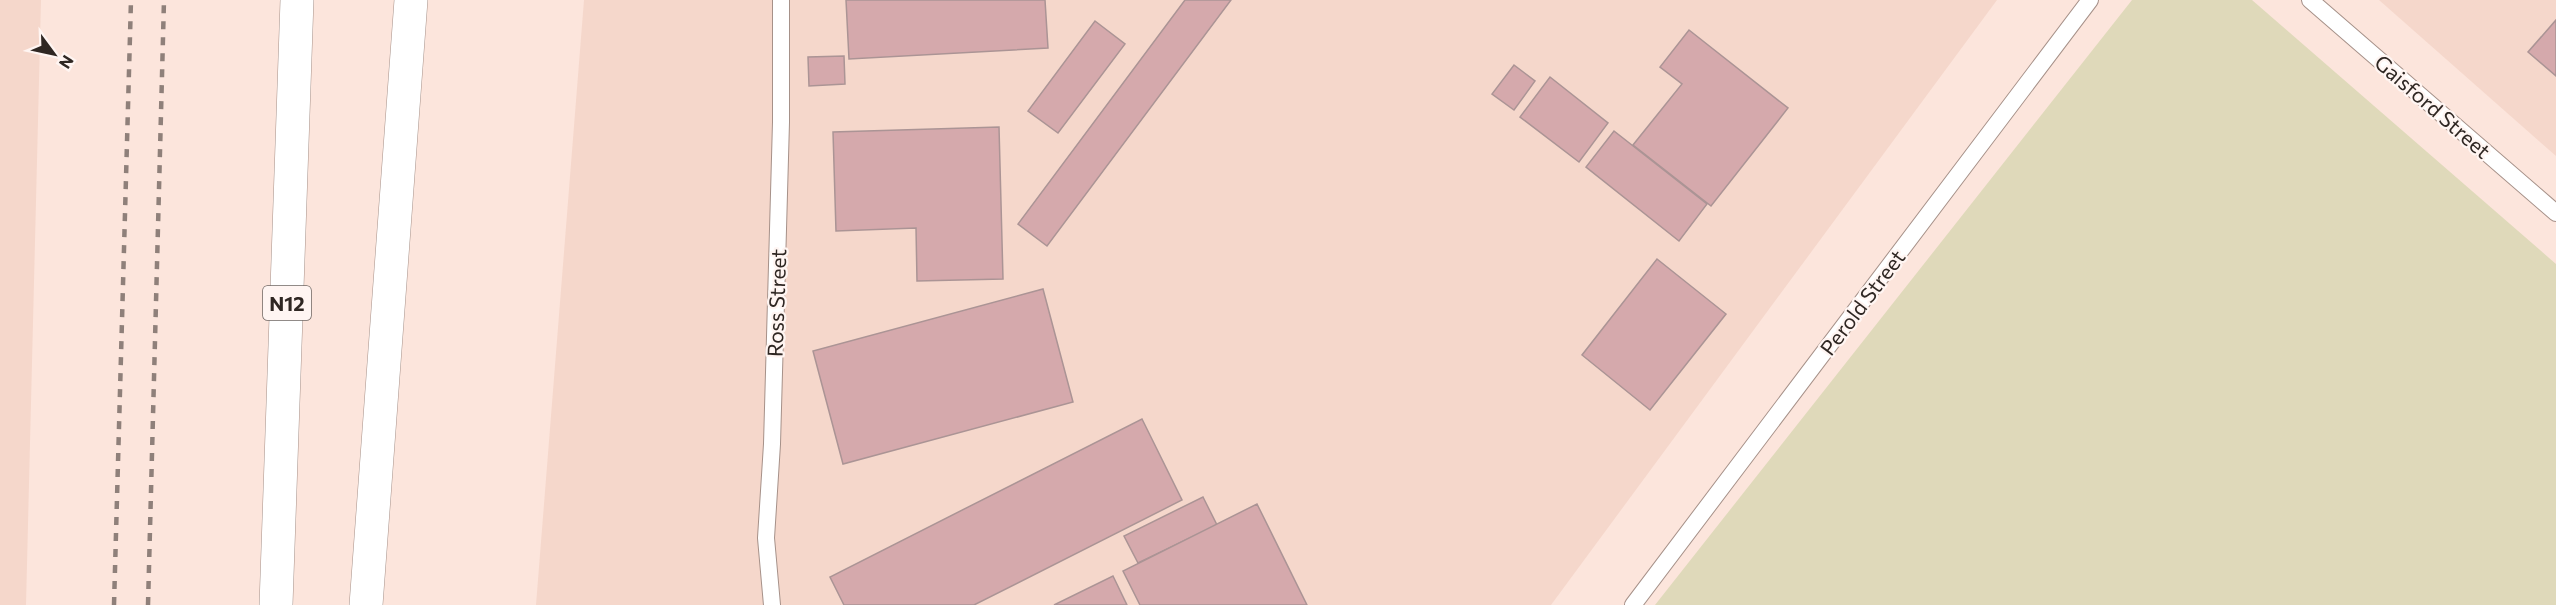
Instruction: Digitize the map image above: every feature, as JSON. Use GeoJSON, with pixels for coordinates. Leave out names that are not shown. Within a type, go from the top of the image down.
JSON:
{"type":"FeatureCollection","features":[{"type":"Feature","properties":{"kind":"highway","name":"N12"},"geometry":{"type":"LineString","coordinates":[[276,605],[297,0]]}},
{"type":"Feature","properties":{"kind":"highway"},"geometry":{"type":"LineString","coordinates":[[366,605],[411,0]]}},
{"type":"Feature","properties":{"kind":"lane","name":"Ross Street"},"geometry":{"type":"LineString","coordinates":[[772,605],[766,538],[772,444],[782,0]]}},
{"type":"Feature","properties":{"kind":"lane","name":"Perold Street"},"geometry":{"type":"LineString","coordinates":[[1634,605],[2090,0]]}},
{"type":"Feature","properties":{"kind":"lane","name":"Gaisford Street"},"geometry":{"type":"LineString","coordinates":[[2310,0],[2556,213]]}},
{"type":"Feature","properties":{"kind":"shaded area"},"geometry":{"type":"Polygon","coordinates":[[[0,0],[41,0],[26,605],[0,605],[0,0]]]}},
{"type":"Feature","properties":{"kind":"shaded area"},"geometry":{"type":"Polygon","coordinates":[[[584,0],[1997,0],[1551,605],[536,605],[584,0]]]}},
{"type":"Feature","properties":{"kind":"shaded area"},"geometry":{"type":"Polygon","coordinates":[[[2132,0],[2252,0],[2556,264],[2556,605],[1655,605],[2132,0]]]}},
{"type":"Feature","properties":{"kind":"shaded area"},"geometry":{"type":"Polygon","coordinates":[[[2379,0],[2556,0],[2556,156],[2379,0]]]}},
{"type":"Feature","properties":{"kind":"building"},"geometry":{"type":"Polygon","coordinates":[[[846,0],[1045,0],[1048,48],[849,59],[846,0]]]}},
{"type":"Feature","properties":{"kind":"building"},"geometry":{"type":"Polygon","coordinates":[[[1185,0],[1231,0],[1047,246],[1018,224],[1185,0]]]}},
{"type":"Feature","properties":{"kind":"building"},"geometry":{"type":"Polygon","coordinates":[[[2556,20],[2556,76],[2528,52],[2556,20]]]}},
{"type":"Feature","properties":{"kind":"building"},"geometry":{"type":"Polygon","coordinates":[[[1095,21],[1125,44],[1058,133],[1028,111],[1095,21]]]}},
{"type":"Feature","properties":{"kind":"building"},"geometry":{"type":"Polygon","coordinates":[[[1689,30],[1788,108],[1711,206],[1633,145],[1682,84],[1660,67],[1689,30]]]}},
{"type":"Feature","properties":{"kind":"building"},"geometry":{"type":"Polygon","coordinates":[[[844,56],[845,84],[809,86],[808,57],[844,56]]]}},
{"type":"Feature","properties":{"kind":"building"},"geometry":{"type":"Polygon","coordinates":[[[1514,65],[1535,81],[1514,110],[1492,94],[1514,65]]]}},
{"type":"Feature","properties":{"kind":"building"},"geometry":{"type":"Polygon","coordinates":[[[1550,77],[1608,123],[1579,162],[1520,117],[1550,77]]]}},
{"type":"Feature","properties":{"kind":"building"},"geometry":{"type":"Polygon","coordinates":[[[999,127],[1003,279],[917,281],[916,228],[836,231],[833,132],[999,127]]]}},
{"type":"Feature","properties":{"kind":"building"},"geometry":{"type":"Polygon","coordinates":[[[1614,131],[1707,204],[1679,241],[1586,167],[1614,131]]]}},
{"type":"Feature","properties":{"kind":"building"},"geometry":{"type":"Polygon","coordinates":[[[1657,259],[1726,314],[1650,410],[1582,355],[1657,259]]]}},
{"type":"Feature","properties":{"kind":"building"},"geometry":{"type":"Polygon","coordinates":[[[1043,289],[1073,402],[843,464],[813,351],[1043,289]]]}},
{"type":"Feature","properties":{"kind":"building"},"geometry":{"type":"Polygon","coordinates":[[[1142,419],[1182,500],[974,605],[844,605],[830,577],[1142,419]]]}},
{"type":"Feature","properties":{"kind":"building"},"geometry":{"type":"Polygon","coordinates":[[[1203,497],[1217,525],[1138,563],[1124,536],[1203,497]]]}},
{"type":"Feature","properties":{"kind":"building"},"geometry":{"type":"Polygon","coordinates":[[[1257,504],[1307,605],[1140,605],[1123,571],[1257,504]]]}},
{"type":"Feature","properties":{"kind":"building"},"geometry":{"type":"Polygon","coordinates":[[[1113,576],[1127,605],[1054,605],[1113,576]]]}},
{"type":"Feature","properties":{"kind":"railway"},"geometry":{"type":"LineString","coordinates":[[114,605],[131,0]]}},
{"type":"Feature","properties":{"kind":"railway"},"geometry":{"type":"LineString","coordinates":[[148,605],[164,0]]}}]}
